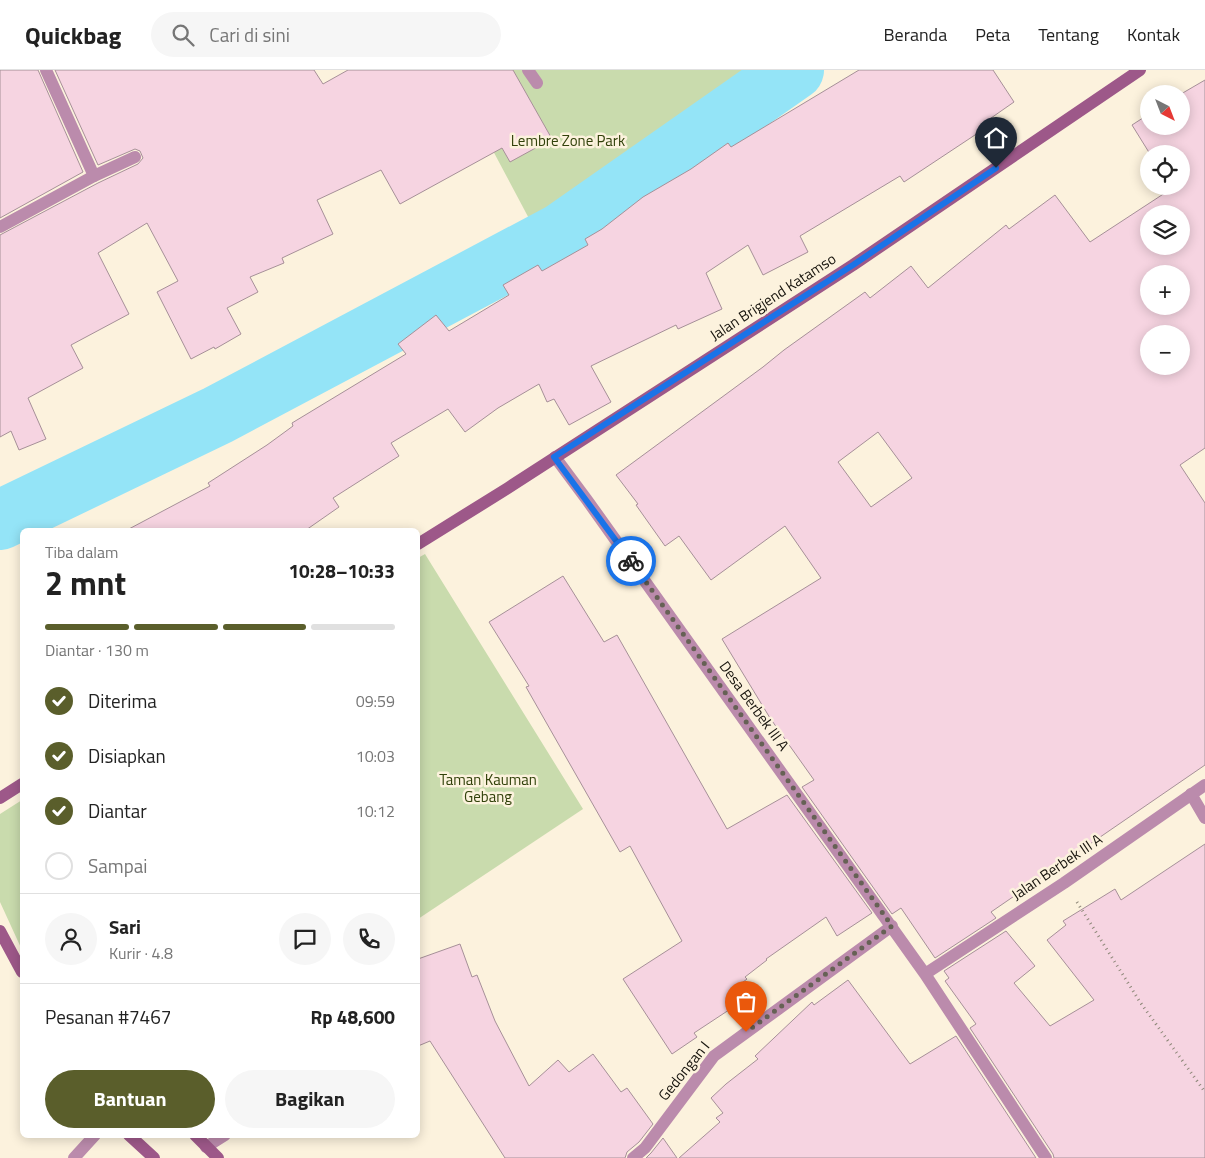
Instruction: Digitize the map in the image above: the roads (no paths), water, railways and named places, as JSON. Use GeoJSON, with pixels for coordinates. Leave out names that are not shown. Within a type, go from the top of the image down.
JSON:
{"type":"FeatureCollection","features":[{"type":"Feature","properties":{"kind":"street"},"geometry":{"type":"LineString","coordinates":[[46,70],[94,176]]}},
{"type":"Feature","properties":{"kind":"street"},"geometry":{"type":"LineString","coordinates":[[528,70],[537,83]]}},
{"type":"Feature","properties":{"kind":"street","name":"Jalan Brigjend Katamso"},"geometry":{"type":"LineString","coordinates":[[420,543],[853,265],[1140,70]]}},
{"type":"Feature","properties":{"kind":"street"},"geometry":{"type":"LineString","coordinates":[[0,227],[94,176],[135,157]]}},
{"type":"Feature","properties":{"kind":"street","name":"Desa Berbek III A"},"geometry":{"type":"LineString","coordinates":[[554,457],[587,500],[892,926],[1046,1158]]}},
{"type":"Feature","properties":{"kind":"street","name":"Jalan Berbek III A"},"geometry":{"type":"LineString","coordinates":[[925,974],[1064,883],[1205,784]]}},
{"type":"Feature","properties":{"kind":"street"},"geometry":{"type":"LineString","coordinates":[[0,798],[20,785]]}},
{"type":"Feature","properties":{"kind":"street"},"geometry":{"type":"LineString","coordinates":[[1190,794],[1205,818]]}},
{"type":"Feature","properties":{"kind":"street","name":"Gedongan I"},"geometry":{"type":"LineString","coordinates":[[633,1158],[645,1148],[714,1056],[892,926]]}},
{"type":"Feature","properties":{"kind":"street"},"geometry":{"type":"LineString","coordinates":[[0,931],[20,967]]}},
{"type":"Feature","properties":{"kind":"street"},"geometry":{"type":"LineString","coordinates":[[74,1158],[93,1138]]}},
{"type":"Feature","properties":{"kind":"street"},"geometry":{"type":"LineString","coordinates":[[132,1138],[154,1158]]}},
{"type":"Feature","properties":{"kind":"street"},"geometry":{"type":"LineString","coordinates":[[198,1138],[218,1158]]}},
{"type":"Feature","properties":{"kind":"street"},"geometry":{"type":"LineString","coordinates":[[206,1147],[220,1138]]}},
{"type":"Feature","properties":{"kind":"waterway"},"geometry":{"type":"LineString","coordinates":[[0,520],[218,415],[561,233],[794,70]]}},
{"type":"Feature","properties":{"kind":"park label","name":"Lembre Zone Park"},"geometry":{"type":"Point","coordinates":[568,141]}},
{"type":"Feature","properties":{"kind":"park label","name":"Taman Kauman Gebang"},"geometry":{"type":"Point","coordinates":[488,788]}}]}
